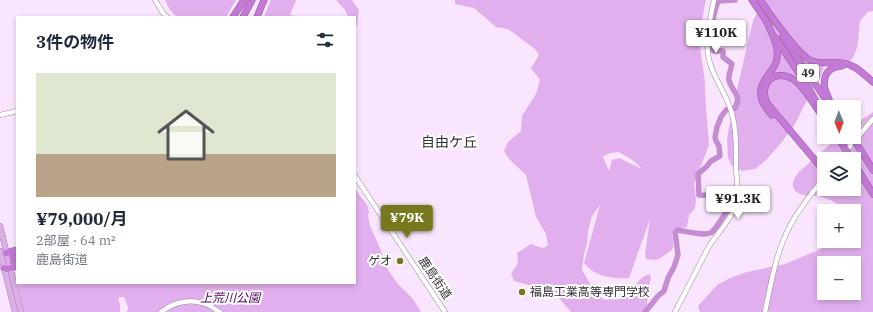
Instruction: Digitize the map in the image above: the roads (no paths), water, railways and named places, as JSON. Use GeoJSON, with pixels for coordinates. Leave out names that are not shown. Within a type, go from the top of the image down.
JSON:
{"type":"FeatureCollection","features":[{"type":"Feature","properties":{"kind":"highway"},"geometry":{"type":"LineString","coordinates":[[234,16],[244,0]]}},
{"type":"Feature","properties":{"kind":"highway"},"geometry":{"type":"LineString","coordinates":[[244,16],[252,0]]}},
{"type":"Feature","properties":{"kind":"highway"},"geometry":{"type":"LineString","coordinates":[[249,16],[257,0]]}},
{"type":"Feature","properties":{"kind":"highway"},"geometry":{"type":"LineString","coordinates":[[257,16],[264,0]]}},
{"type":"Feature","properties":{"kind":"highway"},"geometry":{"type":"LineString","coordinates":[[756,0],[803,55],[810,60],[828,64],[841,62],[850,64],[873,82]]}},
{"type":"Feature","properties":{"kind":"highway","name":"49"},"geometry":{"type":"LineString","coordinates":[[756,0],[767,22],[817,102]]}},
{"type":"Feature","properties":{"kind":"highway","name":"49"},"geometry":{"type":"LineString","coordinates":[[756,0],[827,100]]}},
{"type":"Feature","properties":{"kind":"highway"},"geometry":{"type":"LineString","coordinates":[[767,22],[777,48],[778,56],[777,62],[762,82],[760,96],[766,108],[817,167]]}},
{"type":"Feature","properties":{"kind":"highway"},"geometry":{"type":"LineString","coordinates":[[829,100],[824,85],[824,80],[830,69],[836,66],[851,69],[873,86]]}},
{"type":"Feature","properties":{"kind":"highway"},"geometry":{"type":"LineString","coordinates":[[817,109],[794,79],[783,75],[778,75],[768,80],[765,85],[764,97],[767,103],[817,164]]}},
{"type":"Feature","properties":{"kind":"highway"},"geometry":{"type":"LineString","coordinates":[[857,144],[873,170]]}},
{"type":"Feature","properties":{"kind":"highway"},"geometry":{"type":"LineString","coordinates":[[861,175],[873,194]]}},
{"type":"Feature","properties":{"kind":"highway"},"geometry":{"type":"LineString","coordinates":[[8,261],[16,251]]}},
{"type":"Feature","properties":{"kind":"main road"},"geometry":{"type":"LineString","coordinates":[[0,226],[21,312]]}},
{"type":"Feature","properties":{"kind":"main road"},"geometry":{"type":"LineString","coordinates":[[8,261],[15,312]]}},
{"type":"Feature","properties":{"kind":"street"},"geometry":{"type":"LineString","coordinates":[[155,0],[166,16]]}},
{"type":"Feature","properties":{"kind":"street"},"geometry":{"type":"LineString","coordinates":[[675,312],[708,248],[731,216],[737,200],[735,131],[732,112],[713,73],[708,54],[707,45],[714,0]]}},
{"type":"Feature","properties":{"kind":"street"},"geometry":{"type":"LineString","coordinates":[[0,115],[16,111]]}},
{"type":"Feature","properties":{"kind":"street"},"geometry":{"type":"LineString","coordinates":[[845,152],[873,119]]}},
{"type":"Feature","properties":{"kind":"street","name":"鹿島街道"},"geometry":{"type":"LineString","coordinates":[[356,178],[445,312]]}},
{"type":"Feature","properties":{"kind":"street"},"geometry":{"type":"LineString","coordinates":[[765,312],[782,243],[797,213],[817,187]]}},
{"type":"Feature","properties":{"kind":"street"},"geometry":{"type":"LineString","coordinates":[[161,312],[170,306],[189,301],[206,304],[220,312]]}},
{"type":"Feature","properties":{"kind":"waterway"},"geometry":{"type":"LineString","coordinates":[[645,312],[664,291],[668,278],[674,267],[678,255],[675,232],[678,230],[700,234],[712,232],[727,211],[726,205],[721,196],[699,195],[698,174],[711,161],[720,156],[719,146],[715,137],[717,127],[726,110],[735,108],[738,100],[729,80],[732,64],[723,57],[723,51],[714,51],[711,48],[712,24],[718,1],[735,0]]}},
{"type":"Feature","properties":{"kind":"place","name":"ゲオ"},"geometry":{"type":"Point","coordinates":[400,261]}},
{"type":"Feature","properties":{"kind":"place","name":"福島工業高等専門学校"},"geometry":{"type":"Point","coordinates":[522,292]}},
{"type":"Feature","properties":{"kind":"district","name":"自由ケ丘"},"geometry":{"type":"Point","coordinates":[449,142]}},
{"type":"Feature","properties":{"kind":"park label","name":"上荒川公園"},"geometry":{"type":"Point","coordinates":[230,298]}}]}
